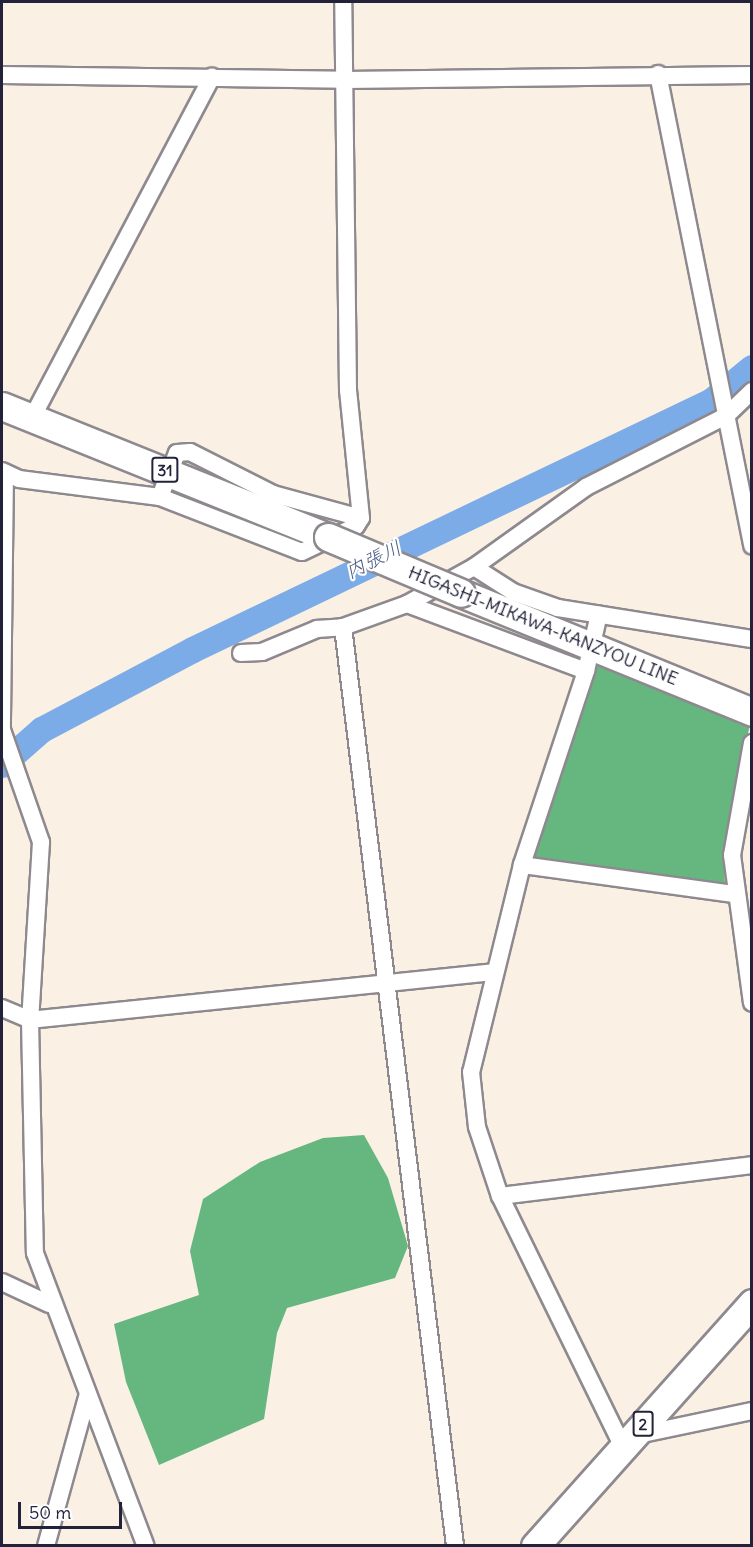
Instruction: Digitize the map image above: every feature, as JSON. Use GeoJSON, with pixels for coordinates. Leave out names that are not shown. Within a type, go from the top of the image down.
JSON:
{"type":"FeatureCollection","features":[{"type":"Feature","properties":{"kind":"main road","name":"HIGASHI-MIKAWA-KANZYOU LINE"},"geometry":{"type":"LineString","coordinates":[[2,406],[32,418],[164,484],[328,537],[461,593],[589,659],[752,712]]}},
{"type":"Feature","properties":{"kind":"main road","name":"2"},"geometry":{"type":"LineString","coordinates":[[535,1545],[752,1303]]}},
{"type":"Feature","properties":{"kind":"street"},"geometry":{"type":"LineString","coordinates":[[146,1545],[50,1304],[35,1253],[30,1020],[40,842],[4,740],[3,472],[164,484],[302,552],[356,526],[361,518],[347,379],[343,2]]}},
{"type":"Feature","properties":{"kind":"street"},"geometry":{"type":"LineString","coordinates":[[658,74],[726,416],[746,480],[752,546]]}},
{"type":"Feature","properties":{"kind":"street"},"geometry":{"type":"LineString","coordinates":[[2,75],[345,80],[658,74],[752,75]]}},
{"type":"Feature","properties":{"kind":"street"},"geometry":{"type":"LineString","coordinates":[[32,418],[212,77]]}},
{"type":"Feature","properties":{"kind":"street"},"geometry":{"type":"LineString","coordinates":[[242,653],[262,652],[317,629],[343,627],[407,604],[474,567],[586,487],[726,416],[752,390]]}},
{"type":"Feature","properties":{"kind":"street"},"geometry":{"type":"LineString","coordinates":[[164,484],[177,453],[190,452],[273,494],[361,518]]}},
{"type":"Feature","properties":{"kind":"street"},"geometry":{"type":"LineString","coordinates":[[474,567],[513,592],[558,609],[752,639]]}},
{"type":"Feature","properties":{"kind":"street"},"geometry":{"type":"LineString","coordinates":[[407,604],[589,659]]}},
{"type":"Feature","properties":{"kind":"street"},"geometry":{"type":"LineString","coordinates":[[599,614],[589,659],[522,865],[504,949],[493,972],[471,1072],[477,1127],[500,1196],[628,1442],[752,1411]]}},
{"type":"Feature","properties":{"kind":"street"},"geometry":{"type":"LineString","coordinates":[[343,627],[455,1545]]}},
{"type":"Feature","properties":{"kind":"street"},"geometry":{"type":"LineString","coordinates":[[752,743],[732,855],[733,894],[752,1004]]}},
{"type":"Feature","properties":{"kind":"street"},"geometry":{"type":"LineString","coordinates":[[522,865],[733,894]]}},
{"type":"Feature","properties":{"kind":"street"},"geometry":{"type":"LineString","coordinates":[[2,1008],[30,1020],[493,972]]}},
{"type":"Feature","properties":{"kind":"street"},"geometry":{"type":"LineString","coordinates":[[500,1196],[752,1165]]}},
{"type":"Feature","properties":{"kind":"street"},"geometry":{"type":"LineString","coordinates":[[2,1282],[50,1304]]}},
{"type":"Feature","properties":{"kind":"street"},"geometry":{"type":"LineString","coordinates":[[45,1545],[87,1397]]}},
{"type":"Feature","properties":{"kind":"green space"},"geometry":{"type":"Polygon","coordinates":[[[603,665],[750,724],[724,852],[725,887],[531,860],[589,670],[603,665]]]}},
{"type":"Feature","properties":{"kind":"green space"},"geometry":{"type":"Polygon","coordinates":[[[364,1135],[388,1178],[408,1246],[395,1278],[287,1308],[277,1333],[264,1419],[159,1465],[126,1382],[114,1324],[199,1295],[190,1251],[203,1199],[260,1162],[323,1138],[364,1135]]]}},
{"type":"Feature","properties":{"kind":"waterway","name":"内張川"},"geometry":{"type":"LineString","coordinates":[[2,765],[42,730],[193,650],[712,401],[752,368]]}}]}
